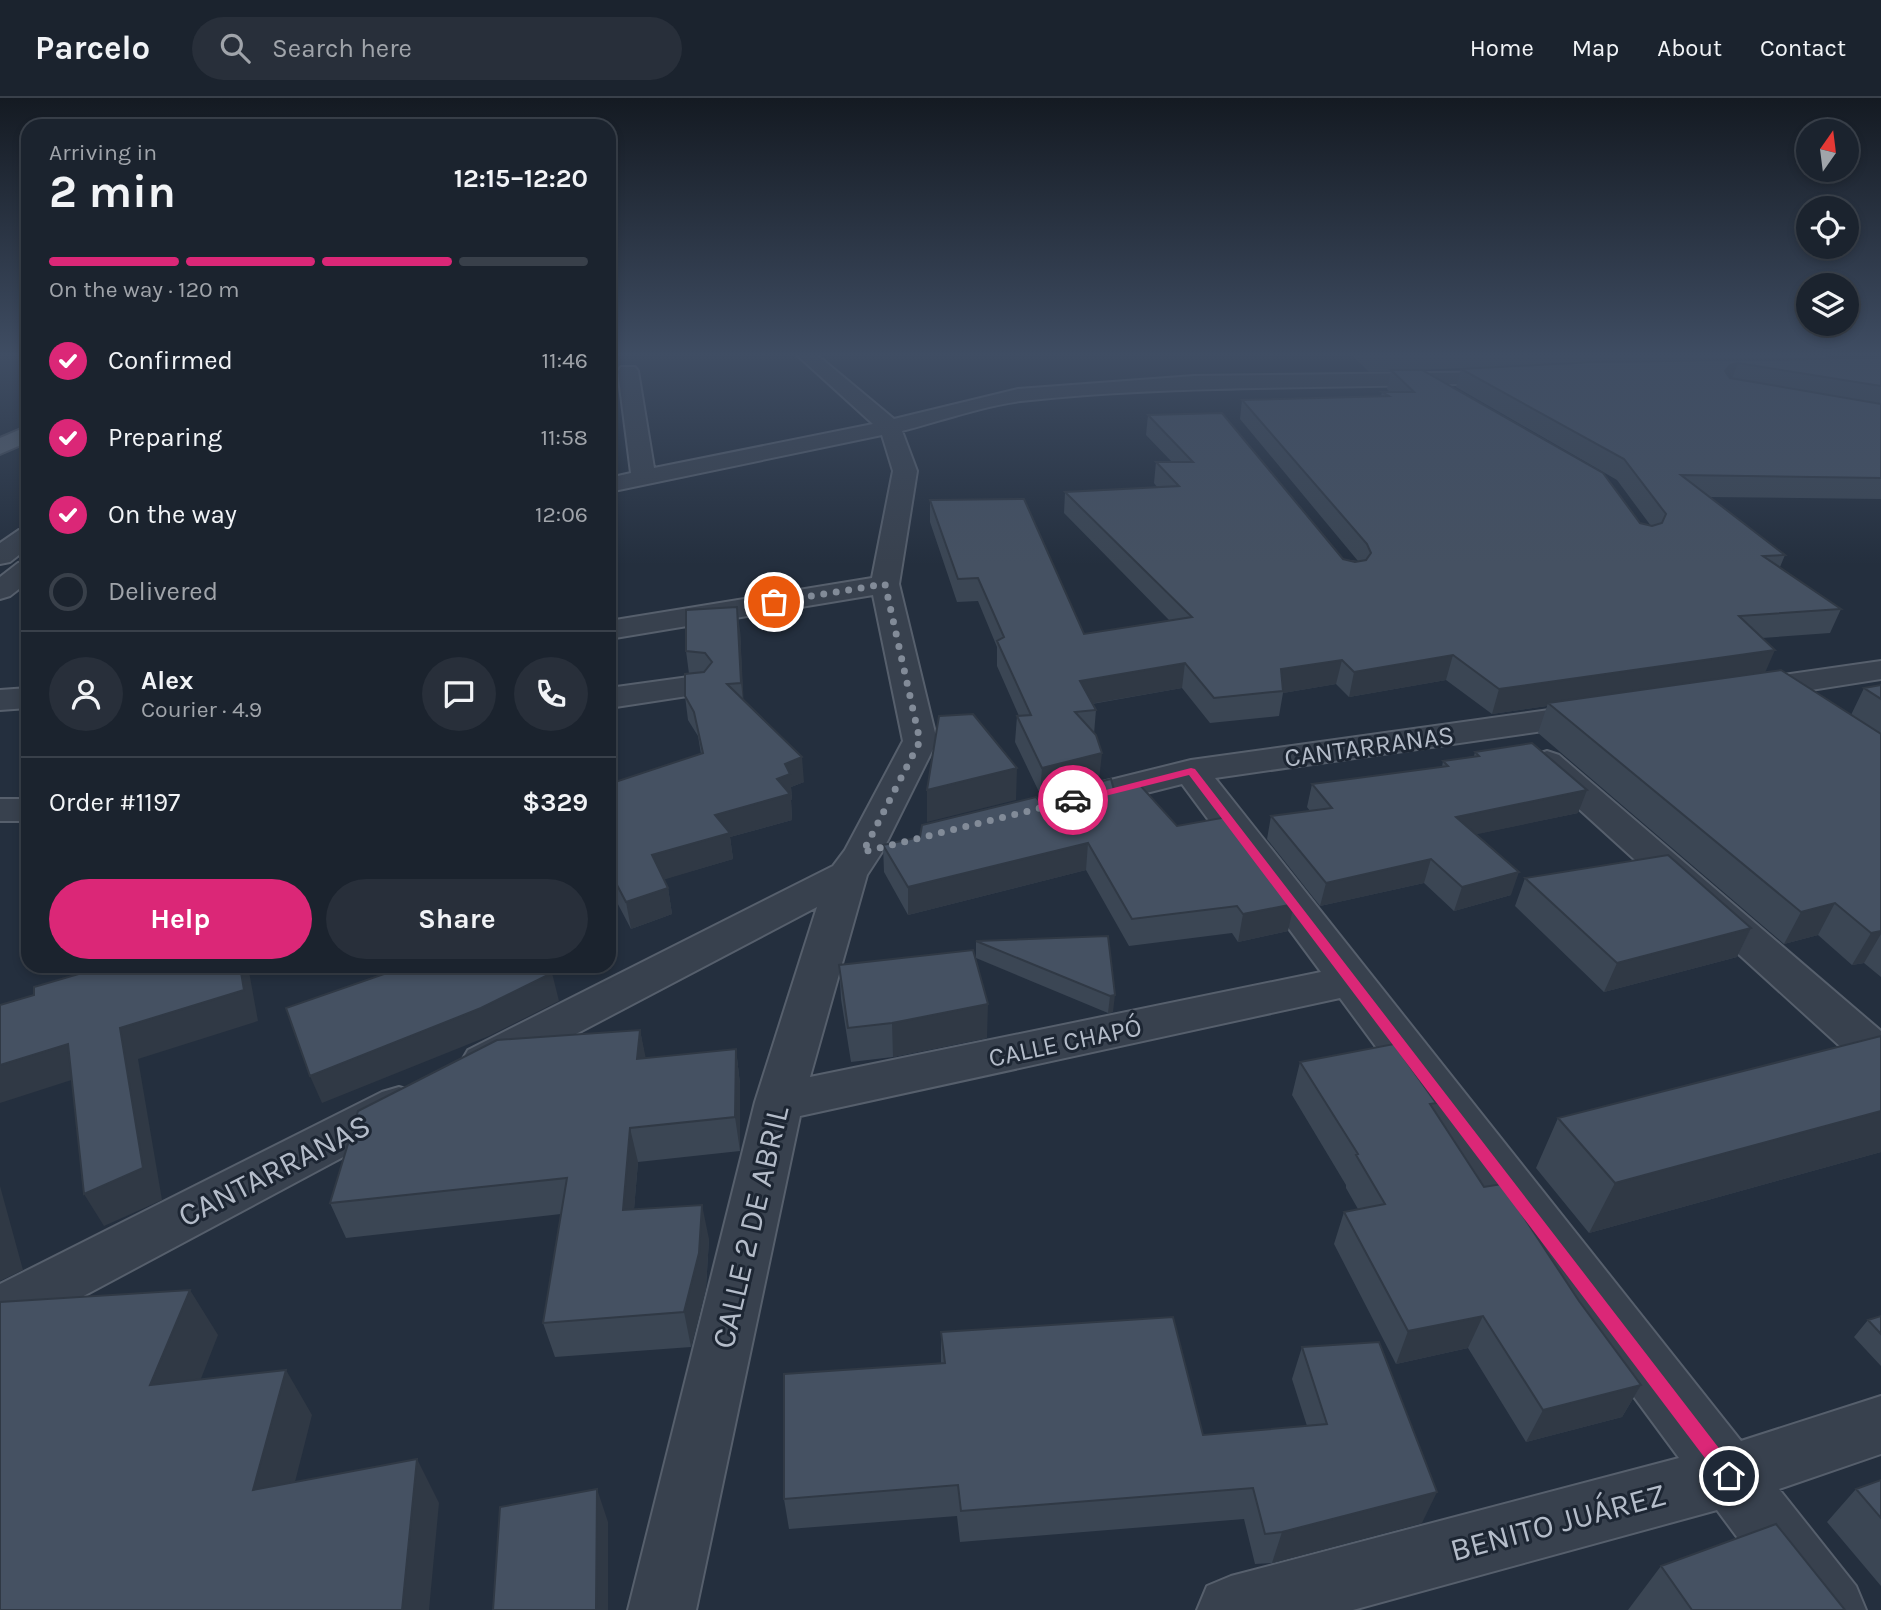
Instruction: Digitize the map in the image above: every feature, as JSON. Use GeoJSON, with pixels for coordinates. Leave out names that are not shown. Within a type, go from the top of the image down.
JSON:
{"type":"FeatureCollection","features":[{"type":"Feature","properties":{"kind":"main road"},"geometry":{"type":"LineString","coordinates":[[0,447],[21,436]]}},
{"type":"Feature","properties":{"kind":"street"},"geometry":{"type":"LineString","coordinates":[[636,425],[644,479]]}},
{"type":"Feature","properties":{"kind":"street"},"geometry":{"type":"LineString","coordinates":[[616,629],[885,584],[905,471],[887,425]]}},
{"type":"Feature","properties":{"kind":"street"},"geometry":{"type":"LineString","coordinates":[[616,484],[900,425]]}},
{"type":"Feature","properties":{"kind":"street"},"geometry":{"type":"LineString","coordinates":[[0,556],[21,541]]}},
{"type":"Feature","properties":{"kind":"street"},"geometry":{"type":"LineString","coordinates":[[0,564],[21,562]]}},
{"type":"Feature","properties":{"kind":"street"},"geometry":{"type":"LineString","coordinates":[[0,590],[21,574]]}},
{"type":"Feature","properties":{"kind":"street","name":"CALLE 2 DE ABRIL"},"geometry":{"type":"LineString","coordinates":[[662,1610],[779,1102],[871,856],[920,741],[885,584]]}},
{"type":"Feature","properties":{"kind":"street"},"geometry":{"type":"LineString","coordinates":[[1711,696],[1881,670]]}},
{"type":"Feature","properties":{"kind":"street"},"geometry":{"type":"LineString","coordinates":[[616,697],[696,686]]}},
{"type":"Feature","properties":{"kind":"street"},"geometry":{"type":"LineString","coordinates":[[1775,686],[1817,714]]}},
{"type":"Feature","properties":{"kind":"street"},"geometry":{"type":"LineString","coordinates":[[0,700],[21,698]]}},
{"type":"Feature","properties":{"kind":"street","name":"CANTARRANAS"},"geometry":{"type":"LineString","coordinates":[[1047,807],[1191,771],[1616,710]]}},
{"type":"Feature","properties":{"kind":"street"},"geometry":{"type":"LineString","coordinates":[[1507,727],[1881,1057]]}},
{"type":"Feature","properties":{"kind":"street"},"geometry":{"type":"LineString","coordinates":[[1191,771],[1832,1610]]}},
{"type":"Feature","properties":{"kind":"street"},"geometry":{"type":"LineString","coordinates":[[0,810],[21,810]]}},
{"type":"Feature","properties":{"kind":"street","name":"CANTARRANAS"},"geometry":{"type":"LineString","coordinates":[[0,1312],[446,1081],[871,856]]}},
{"type":"Feature","properties":{"kind":"street","name":"CALLE CHAPÓ"},"geometry":{"type":"LineString","coordinates":[[779,1102],[1350,981]]}},
{"type":"Feature","properties":{"kind":"street","name":"BENITO JUÁREZ"},"geometry":{"type":"LineString","coordinates":[[1231,1610],[1729,1476],[1881,1424]]}},
{"type":"Feature","properties":{"kind":"building"},"geometry":{"type":"Polygon","coordinates":[[[1157,425],[1232,425],[1343,559],[1355,562],[1366,560],[1371,553],[1367,544],[1263,425],[1518,425],[1603,473],[1640,523],[1652,526],[1662,523],[1666,514],[1624,459],[1562,425],[1881,425],[1881,478],[1681,475],[1785,555],[1763,556],[1841,609],[1739,616],[1775,650],[1499,689],[1453,655],[1354,672],[1342,660],[1281,669],[1283,691],[1214,698],[1185,663],[1080,681],[1096,710],[1075,712],[1096,735],[1102,753],[1042,768],[1017,716],[1031,715],[997,641],[1004,637],[978,578],[958,579],[930,500],[1024,499],[1084,634],[1192,617],[1065,492],[1179,486],[1156,462],[1193,462],[1157,425]]]}},
{"type":"Feature","properties":{"kind":"building"},"geometry":{"type":"Polygon","coordinates":[[[737,607],[741,683],[727,684],[802,757],[785,764],[790,774],[777,779],[790,794],[715,815],[730,833],[652,855],[668,888],[626,902],[616,883],[616,782],[703,753],[694,712],[685,696],[685,674],[704,672],[712,662],[705,653],[686,651],[686,610],[737,607]]]}},
{"type":"Feature","properties":{"kind":"building"},"geometry":{"type":"Polygon","coordinates":[[[1781,670],[1881,734],[1881,931],[1871,933],[1835,903],[1801,912],[1548,703],[1781,670]]]}},
{"type":"Feature","properties":{"kind":"building"},"geometry":{"type":"Polygon","coordinates":[[[1881,685],[1881,699],[1864,688],[1881,685]]]}},
{"type":"Feature","properties":{"kind":"building"},"geometry":{"type":"Polygon","coordinates":[[[973,714],[1017,768],[927,790],[939,716],[973,714]]]}},
{"type":"Feature","properties":{"kind":"building"},"geometry":{"type":"Polygon","coordinates":[[[1532,743],[1587,790],[1456,817],[1519,872],[1462,887],[1431,859],[1326,883],[1271,816],[1332,808],[1312,784],[1448,766],[1443,761],[1479,756],[1475,752],[1532,743]]]}},
{"type":"Feature","properties":{"kind":"building"},"geometry":{"type":"Polygon","coordinates":[[[1111,779],[1114,790],[1139,784],[1177,826],[1227,817],[1294,904],[1243,914],[1237,906],[1132,919],[1088,843],[908,887],[883,845],[920,837],[922,825],[1036,797],[1041,803],[1054,793],[1111,779]]]}},
{"type":"Feature","properties":{"kind":"building"},"geometry":{"type":"Polygon","coordinates":[[[1668,855],[1751,928],[1617,963],[1525,878],[1668,855]]]}},
{"type":"Feature","properties":{"kind":"building"},"geometry":{"type":"Polygon","coordinates":[[[1108,936],[1115,995],[1110,996],[976,941],[1108,936]]]}},
{"type":"Feature","properties":{"kind":"building"},"geometry":{"type":"Polygon","coordinates":[[[973,950],[988,1004],[892,1023],[848,1028],[839,965],[973,950]]]}},
{"type":"Feature","properties":{"kind":"building"},"geometry":{"type":"Polygon","coordinates":[[[82,973],[241,973],[244,990],[120,1028],[143,1168],[84,1194],[68,1044],[0,1065],[0,1005],[34,995],[34,987],[82,973]]]}},
{"type":"Feature","properties":{"kind":"building"},"geometry":{"type":"Polygon","coordinates":[[[387,973],[552,973],[481,1008],[310,1076],[286,1008],[387,973]]]}},
{"type":"Feature","properties":{"kind":"building"},"geometry":{"type":"Polygon","coordinates":[[[640,1030],[637,1059],[736,1049],[735,1117],[630,1128],[623,1210],[702,1205],[699,1253],[684,1312],[543,1323],[567,1178],[330,1203],[358,1111],[497,1040],[640,1030]]]}},
{"type":"Feature","properties":{"kind":"building"},"geometry":{"type":"Polygon","coordinates":[[[1881,1036],[1881,1111],[1615,1183],[1558,1118],[1881,1036]]]}},
{"type":"Feature","properties":{"kind":"building"},"geometry":{"type":"Polygon","coordinates":[[[1394,1044],[1436,1103],[1430,1104],[1484,1187],[1502,1184],[1579,1301],[1641,1385],[1543,1410],[1483,1316],[1408,1331],[1344,1212],[1385,1204],[1356,1155],[1358,1154],[1300,1062],[1394,1044]]]}},
{"type":"Feature","properties":{"kind":"building"},"geometry":{"type":"Polygon","coordinates":[[[190,1290],[150,1385],[286,1370],[253,1490],[417,1459],[402,1610],[0,1610],[0,1302],[190,1290]]]}},
{"type":"Feature","properties":{"kind":"building"},"geometry":{"type":"Polygon","coordinates":[[[1881,1316],[1881,1334],[1868,1320],[1881,1316]]]}},
{"type":"Feature","properties":{"kind":"building"},"geometry":{"type":"Polygon","coordinates":[[[1173,1317],[1203,1435],[1327,1424],[1302,1347],[1379,1342],[1437,1492],[1265,1534],[1253,1488],[961,1511],[958,1485],[784,1499],[784,1374],[945,1363],[941,1332],[1173,1317]]]}},
{"type":"Feature","properties":{"kind":"building"},"geometry":{"type":"Polygon","coordinates":[[[1881,1480],[1881,1518],[1856,1489],[1881,1480]]]}},
{"type":"Feature","properties":{"kind":"building"},"geometry":{"type":"Polygon","coordinates":[[[597,1489],[596,1610],[493,1610],[500,1507],[597,1489]]]}},
{"type":"Feature","properties":{"kind":"building"},"geometry":{"type":"Polygon","coordinates":[[[1776,1524],[1845,1610],[1692,1610],[1661,1566],[1776,1524]]]}},
{"type":"Feature","properties":{"kind":"way so far"},"geometry":{"type":"LineString","coordinates":[[774,602],[885,584],[920,741],[863,852],[1073,800]]}},
{"type":"Feature","properties":{"kind":"route"},"geometry":{"type":"LineString","coordinates":[[1073,800],[1191,771],[1729,1476]]}}]}
